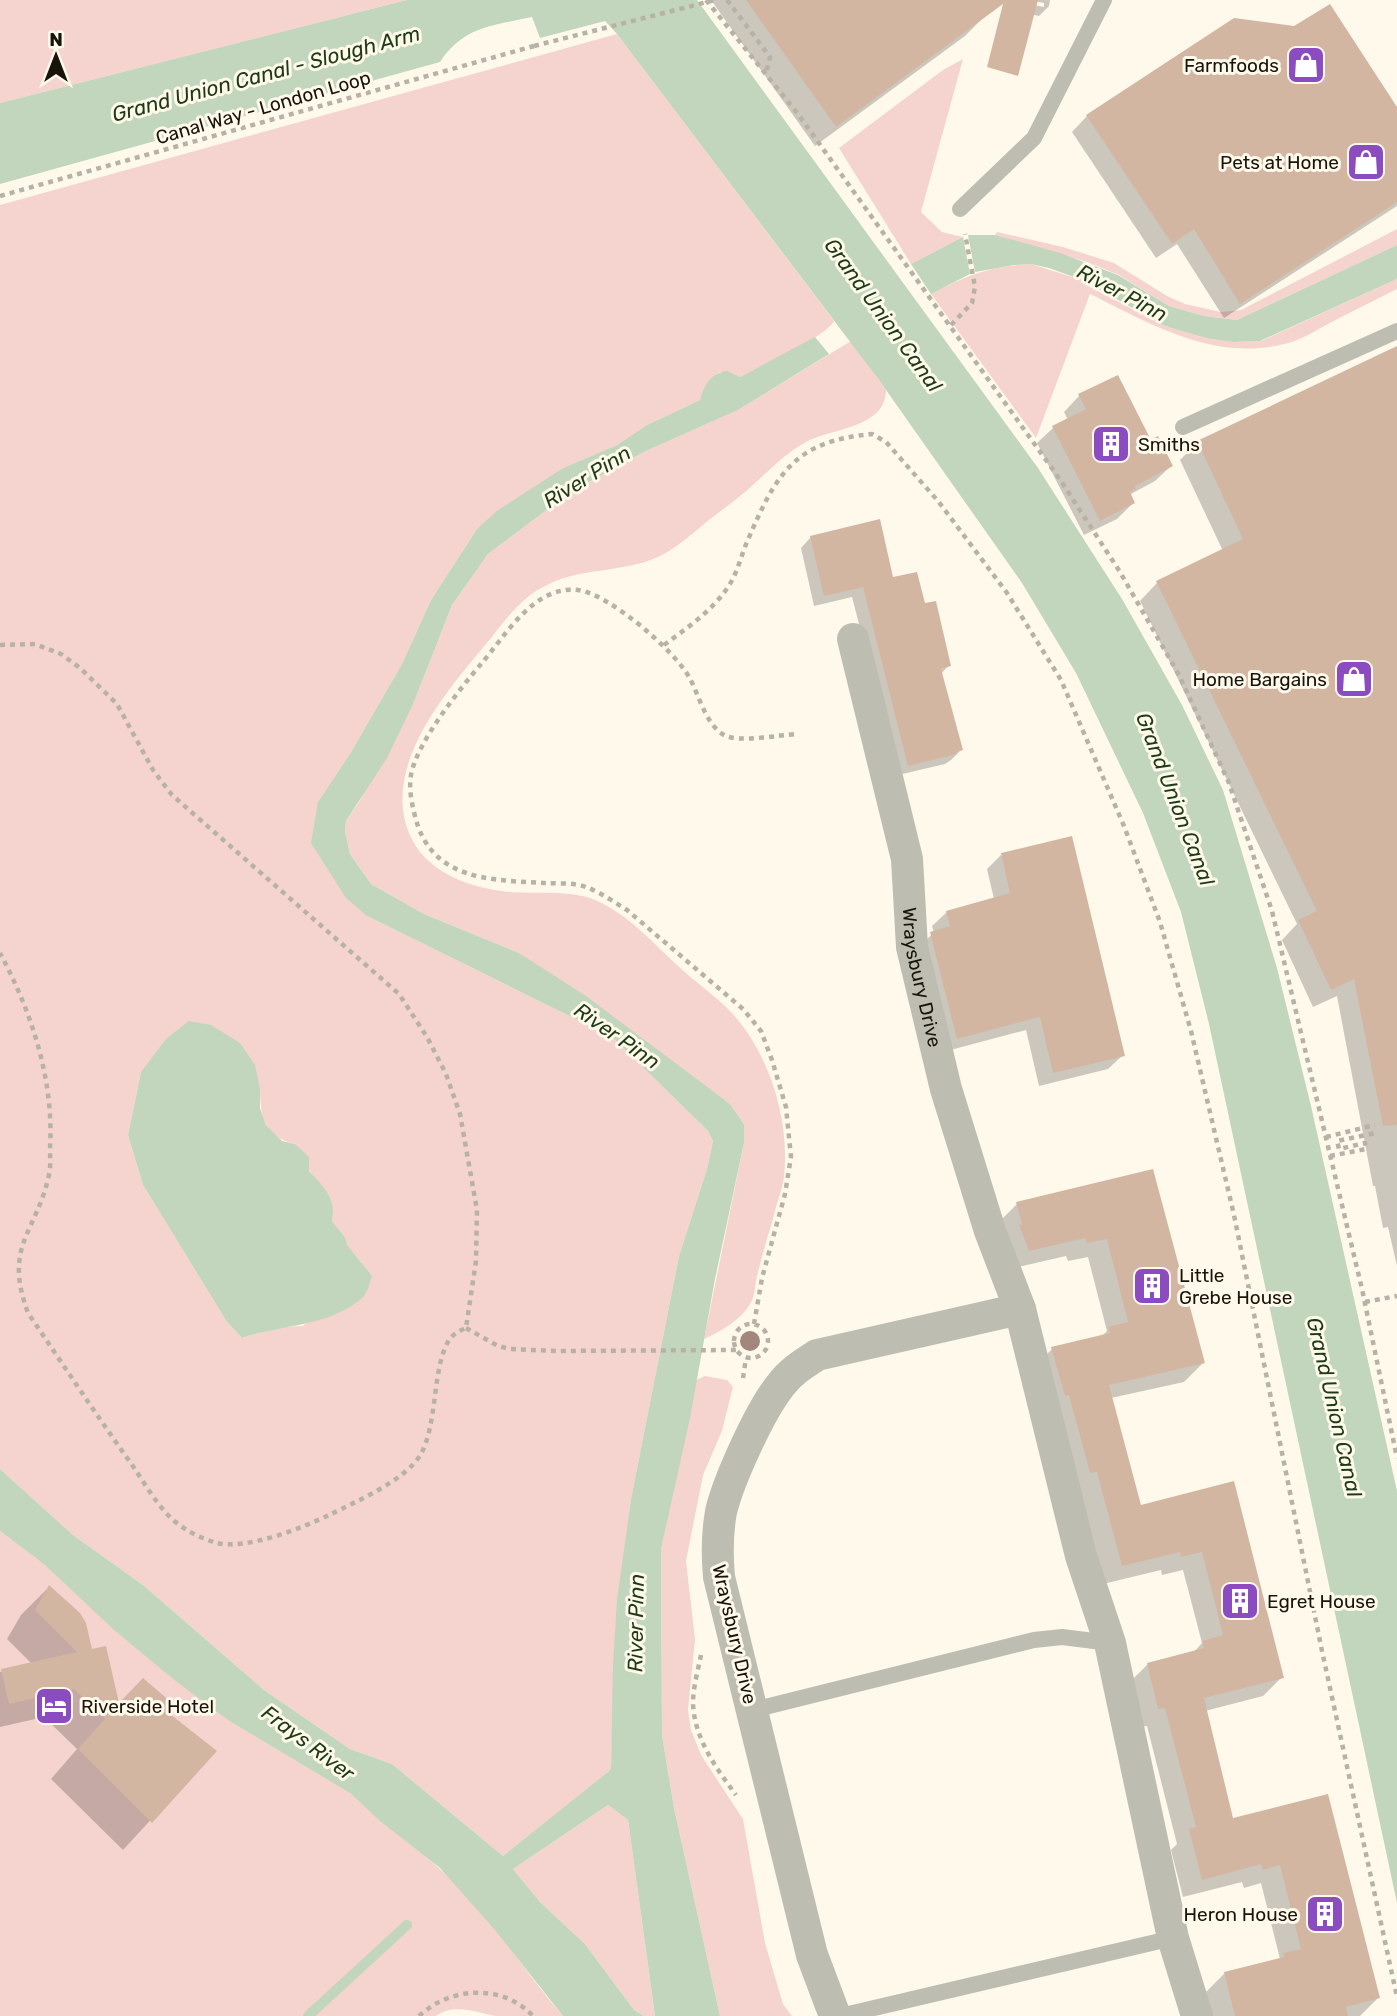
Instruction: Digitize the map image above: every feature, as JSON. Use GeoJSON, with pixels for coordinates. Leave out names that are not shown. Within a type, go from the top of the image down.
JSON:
{"type":"FeatureCollection","features":[{"type":"Feature","properties":{"kind":"street","name":"Wraysbury Drive"},"geometry":{"type":"LineString","coordinates":[[853,639],[907,859],[912,947],[946,1089],[990,1231],[1020,1310],[1081,1556],[1110,1643],[1173,1938],[1197,2016]]}},
{"type":"Feature","properties":{"kind":"street","name":"Wraysbury Drive"},"geometry":{"type":"LineString","coordinates":[[838,2016],[812,1955],[719,1577],[717,1544],[721,1512],[727,1492],[765,1409],[774,1393],[793,1371],[817,1355],[1020,1310]]}},
{"type":"Feature","properties":{"kind":"lane"},"geometry":{"type":"LineString","coordinates":[[960,209],[1034,138],[1104,0]]}},
{"type":"Feature","properties":{"kind":"lane"},"geometry":{"type":"LineString","coordinates":[[1183,428],[1397,331]]}},
{"type":"Feature","properties":{"kind":"lane"},"geometry":{"type":"LineString","coordinates":[[753,1710],[1034,1640],[1062,1637],[1110,1643]]}},
{"type":"Feature","properties":{"kind":"lane"},"geometry":{"type":"LineString","coordinates":[[838,2016],[1173,1938]]}},
{"type":"Feature","properties":{"kind":"path"},"geometry":{"type":"LineString","coordinates":[[706,0],[798,114],[1061,481],[1120,572],[1179,675],[1229,783],[1272,911],[1365,1302],[1397,1456]]}},
{"type":"Feature","properties":{"kind":"path","name":"Canal Way - London Loop"},"geometry":{"type":"LineString","coordinates":[[0,196],[534,46],[715,0]]}},
{"type":"Feature","properties":{"kind":"path"},"geometry":{"type":"LineString","coordinates":[[727,0],[770,57],[766,74]]}},
{"type":"Feature","properties":{"kind":"path"},"geometry":{"type":"LineString","coordinates":[[951,325],[972,303],[975,287],[964,226]]}},
{"type":"Feature","properties":{"kind":"path"},"geometry":{"type":"LineString","coordinates":[[664,645],[707,612],[729,586],[766,498],[783,473],[804,453],[835,439],[872,434],[886,442],[938,501],[1007,593],[1061,680],[1124,826],[1160,922],[1191,1031],[1234,1215],[1328,1678],[1397,1997]]}},
{"type":"Feature","properties":{"kind":"path"},"geometry":{"type":"LineString","coordinates":[[754,1324],[762,1278],[785,1195],[792,1157],[786,1107],[761,1031],[743,1009],[627,910],[588,887],[482,877],[464,872],[436,856],[426,845],[417,827],[411,796],[411,774],[421,749],[466,681],[536,602],[567,591],[579,590],[593,594],[664,645],[688,675],[708,717],[721,734],[736,738],[797,734]]}},
{"type":"Feature","properties":{"kind":"path"},"geometry":{"type":"LineString","coordinates":[[0,645],[36,644],[61,654],[80,668],[117,704],[153,770],[172,795],[399,994],[427,1037],[446,1074],[460,1114],[470,1161],[477,1210],[476,1261],[466,1328]]}},
{"type":"Feature","properties":{"kind":"path"},"geometry":{"type":"LineString","coordinates":[[0,953],[11,974],[43,1059],[50,1098],[49,1174],[20,1251],[17,1273],[21,1294],[28,1312],[102,1423],[167,1514],[183,1527],[198,1536],[236,1545],[284,1533],[321,1519],[407,1472],[422,1451],[426,1439],[448,1342],[466,1328]]}},
{"type":"Feature","properties":{"kind":"path"},"geometry":{"type":"LineString","coordinates":[[1326,1137],[1375,1125]]}},
{"type":"Feature","properties":{"kind":"path"},"geometry":{"type":"LineString","coordinates":[[1330,1156],[1366,1149],[1365,1143],[1339,1149],[1337,1141],[1376,1133]]}},
{"type":"Feature","properties":{"kind":"path"},"geometry":{"type":"LineString","coordinates":[[1365,1302],[1397,1296]]}},
{"type":"Feature","properties":{"kind":"path"},"geometry":{"type":"LineString","coordinates":[[466,1328],[498,1346],[510,1349],[736,1350],[749,1358],[759,1357],[766,1350],[769,1341],[767,1333],[754,1324],[741,1326],[733,1341],[736,1350]]}},
{"type":"Feature","properties":{"kind":"path"},"geometry":{"type":"LineString","coordinates":[[419,2016],[441,2001],[472,1993],[496,1994],[514,2001],[533,2016]]}},
{"type":"Feature","properties":{"kind":"shaded area"},"geometry":{"type":"Polygon","coordinates":[[[0,0],[407,0],[0,103],[0,0]]]}},
{"type":"Feature","properties":{"kind":"shaded area"},"geometry":{"type":"Polygon","coordinates":[[[617,34],[834,321],[806,343],[740,377],[720,372],[707,384],[700,400],[647,425],[617,445],[563,468],[477,529],[431,600],[402,664],[351,752],[318,802],[367,916],[612,1037],[708,1131],[713,1141],[707,1169],[679,1256],[631,1499],[616,1620],[611,1768],[605,1776],[503,1856],[392,1764],[350,1749],[264,1690],[143,1585],[73,1535],[0,1469],[0,205],[617,34]],[[141,1072],[128,1135],[143,1185],[227,1322],[242,1338],[279,1327],[303,1326],[361,1262],[346,1245],[345,1237],[332,1221],[330,1200],[295,1144],[277,1136],[266,1124],[261,1108],[260,1089],[141,1072]]]}},
{"type":"Feature","properties":{"kind":"shaded area"},"geometry":{"type":"Polygon","coordinates":[[[963,59],[921,212],[942,232],[963,237],[911,264],[839,148],[943,70],[963,59]]]}},
{"type":"Feature","properties":{"kind":"shaded area"},"geometry":{"type":"Polygon","coordinates":[[[1397,229],[1397,245],[1237,320],[1204,316],[1169,306],[1119,275],[1087,262],[995,235],[997,232],[1063,247],[1114,263],[1167,296],[1185,304],[1221,312],[1241,310],[1397,229]]]}},
{"type":"Feature","properties":{"kind":"shaded area"},"geometry":{"type":"Polygon","coordinates":[[[1031,264],[1082,280],[1090,287],[1165,326],[1235,342],[1261,341],[1397,279],[1397,289],[1292,342],[1264,348],[1212,345],[1187,338],[1090,294],[1036,438],[931,294],[979,273],[1031,264]]]}},
{"type":"Feature","properties":{"kind":"shaded area"},"geometry":{"type":"Polygon","coordinates":[[[851,341],[886,390],[884,403],[877,412],[856,425],[817,437],[799,446],[738,498],[662,555],[635,565],[562,579],[530,595],[507,618],[428,721],[408,765],[403,787],[403,810],[408,829],[426,859],[440,870],[473,885],[510,892],[570,894],[590,898],[615,910],[725,1006],[757,1048],[767,1068],[780,1111],[784,1133],[784,1177],[752,1301],[736,1320],[704,1339],[744,1143],[744,1124],[730,1104],[519,953],[424,914],[371,884],[350,854],[345,831],[346,821],[414,702],[452,605],[488,554],[572,491],[646,451],[738,410],[851,341]]]}},
{"type":"Feature","properties":{"kind":"shaded area"},"geometry":{"type":"Polygon","coordinates":[[[705,1376],[727,1380],[733,1387],[722,1431],[703,1475],[686,1561],[695,1639],[688,1710],[691,1730],[701,1755],[743,1819],[765,1943],[783,2004],[792,2016],[720,2016],[674,1808],[662,1735],[661,1549],[696,1380],[705,1376]]]}},
{"type":"Feature","properties":{"kind":"shaded area"},"geometry":{"type":"Polygon","coordinates":[[[0,1531],[350,1793],[434,1864],[475,1904],[563,2016],[495,2016],[458,2009],[436,2016],[0,2016],[0,1531]]]}},
{"type":"Feature","properties":{"kind":"shaded area"},"geometry":{"type":"Polygon","coordinates":[[[608,1805],[628,1820],[655,2016],[644,2016],[634,2010],[585,1944],[540,1902],[513,1869],[608,1805]]]}},
{"type":"Feature","properties":{"kind":"water"},"geometry":{"type":"Polygon","coordinates":[[[407,0],[697,0],[1038,468],[1122,599],[1182,705],[1223,790],[1277,968],[1311,1106],[1397,1491],[1397,1903],[1209,1024],[1181,912],[1143,813],[1076,673],[1022,583],[879,380],[617,34],[605,21],[540,38],[532,17],[492,26],[469,34],[449,50],[440,62],[0,184],[0,103],[407,0]]]}},
{"type":"Feature","properties":{"kind":"water","name":"River Pinn"},"geometry":{"type":"Polygon","coordinates":[[[968,235],[995,235],[1060,253],[1118,275],[1169,306],[1204,316],[1237,320],[1397,245],[1397,279],[1260,341],[1234,342],[1207,338],[1165,326],[1082,280],[1049,268],[1031,264],[975,272],[968,235]]]}},
{"type":"Feature","properties":{"kind":"water"},"geometry":{"type":"Polygon","coordinates":[[[963,237],[970,274],[931,294],[911,264],[963,237]]]}},
{"type":"Feature","properties":{"kind":"water"},"geometry":{"type":"Polygon","coordinates":[[[815,337],[829,354],[738,410],[646,451],[572,491],[488,554],[452,605],[414,702],[387,758],[346,821],[345,831],[350,854],[371,884],[424,914],[519,953],[586,996],[730,1104],[744,1124],[744,1143],[715,1279],[690,1418],[661,1549],[662,1735],[674,1808],[720,2016],[655,2016],[628,1820],[608,1805],[513,1869],[540,1902],[585,1944],[634,2010],[644,2016],[563,2016],[495,1930],[440,1868],[380,1821],[350,1793],[228,1720],[173,1679],[113,1629],[45,1565],[0,1531],[0,1469],[73,1535],[143,1585],[264,1690],[350,1749],[392,1764],[503,1856],[611,1768],[617,1600],[631,1499],[679,1256],[707,1169],[713,1141],[708,1131],[612,1037],[367,916],[346,898],[311,843],[318,802],[351,752],[402,664],[431,600],[477,529],[497,511],[563,468],[617,445],[647,425],[700,400],[706,385],[717,374],[727,371],[740,377],[815,337]]]}},
{"type":"Feature","properties":{"kind":"water"},"geometry":{"type":"Polygon","coordinates":[[[189,1021],[211,1025],[240,1043],[255,1065],[260,1089],[260,1108],[266,1125],[282,1141],[295,1144],[309,1157],[309,1171],[331,1199],[332,1221],[372,1276],[364,1296],[337,1314],[242,1338],[227,1322],[143,1185],[128,1135],[141,1072],[166,1039],[189,1021]]]}},
{"type":"Feature","properties":{"kind":"building"},"geometry":{"type":"Polygon","coordinates":[[[746,0],[1038,0],[1018,76],[987,67],[1003,4],[836,127],[746,0]]]}},
{"type":"Feature","properties":{"kind":"building"},"geometry":{"type":"Polygon","coordinates":[[[1330,4],[1397,107],[1397,202],[1240,304],[1194,229],[1172,244],[1086,115],[1234,18],[1294,26],[1330,4]]]}},
{"type":"Feature","properties":{"kind":"building"},"geometry":{"type":"Polygon","coordinates":[[[1397,346],[1397,1125],[1383,1126],[1354,979],[1331,990],[1298,920],[1317,911],[1156,581],[1243,539],[1197,441],[1397,346]]]}},
{"type":"Feature","properties":{"kind":"building","name":"Smiths"},"geometry":{"type":"Polygon","coordinates":[[[1118,375],[1151,440],[1158,436],[1173,466],[1135,486],[1136,489],[1130,492],[1135,503],[1100,521],[1052,426],[1086,409],[1078,394],[1118,375]]]}},
{"type":"Feature","properties":{"kind":"building"},"geometry":{"type":"Polygon","coordinates":[[[880,519],[893,577],[917,572],[925,603],[936,601],[951,666],[941,669],[963,750],[956,752],[957,754],[908,766],[863,587],[824,596],[810,536],[880,519]]]}},
{"type":"Feature","properties":{"kind":"building"},"geometry":{"type":"Polygon","coordinates":[[[1072,836],[1125,1056],[1053,1073],[1040,1017],[957,1039],[930,932],[950,926],[946,911],[1010,893],[1001,853],[1072,836]]]}},
{"type":"Feature","properties":{"kind":"building"},"geometry":{"type":"Polygon","coordinates":[[[1153,1169],[1205,1363],[1109,1385],[1141,1505],[1234,1481],[1284,1678],[1204,1698],[1233,1818],[1328,1794],[1380,1998],[1346,2007],[1348,2016],[1235,2016],[1224,1972],[1284,1957],[1283,1953],[1301,1949],[1280,1865],[1263,1870],[1261,1864],[1202,1880],[1189,1829],[1196,1827],[1165,1708],[1158,1709],[1147,1663],[1204,1648],[1202,1641],[1223,1635],[1202,1552],[1181,1557],[1180,1552],[1122,1566],[1097,1472],[1090,1473],[1069,1395],[1065,1396],[1051,1347],[1110,1333],[1108,1327],[1128,1322],[1107,1239],[1087,1243],[1085,1238],[1029,1251],[1019,1225],[1022,1224],[1016,1202],[1153,1169]]]}},
{"type":"Feature","properties":{"kind":"building"},"geometry":{"type":"Polygon","coordinates":[[[49,1585],[80,1613],[86,1623],[92,1649],[106,1646],[119,1703],[143,1678],[172,1703],[170,1714],[217,1751],[152,1823],[78,1749],[105,1719],[74,1689],[9,1704],[1,1669],[77,1652],[35,1610],[49,1585]]]}},
{"type":"Feature","properties":{"kind":"waterway"},"geometry":{"type":"LineString","coordinates":[[308,2016],[407,1925]]}},
{"type":"Feature","properties":{"kind":"place","name":"Farmfoods"},"geometry":{"type":"Point","coordinates":[1306,65]}},
{"type":"Feature","properties":{"kind":"place","name":"Pets at Home"},"geometry":{"type":"Point","coordinates":[1366,162]}},
{"type":"Feature","properties":{"kind":"place","name":"Smiths"},"geometry":{"type":"Point","coordinates":[1111,444]}},
{"type":"Feature","properties":{"kind":"place","name":"Home Bargains"},"geometry":{"type":"Point","coordinates":[1354,679]}},
{"type":"Feature","properties":{"kind":"place","name":"Little Grebe House"},"geometry":{"type":"Point","coordinates":[1152,1286]}},
{"type":"Feature","properties":{"kind":"place","name":"Egret House"},"geometry":{"type":"Point","coordinates":[1240,1601]}},
{"type":"Feature","properties":{"kind":"place","name":"Riverside Hotel"},"geometry":{"type":"Point","coordinates":[54,1706]}},
{"type":"Feature","properties":{"kind":"place","name":"Heron House"},"geometry":{"type":"Point","coordinates":[1325,1914]}},
{"type":"Feature","properties":{"kind":"water label","name":"Grand Union Canal - Slough Arm"},"geometry":{"type":"Point","coordinates":[266,74]}},
{"type":"Feature","properties":{"kind":"water label","name":"Grand Union Canal"},"geometry":{"type":"Point","coordinates":[883,315]}},
{"type":"Feature","properties":{"kind":"water label","name":"Grand Union Canal"},"geometry":{"type":"Point","coordinates":[1175,799]}},
{"type":"Feature","properties":{"kind":"water label","name":"Grand Union Canal"},"geometry":{"type":"Point","coordinates":[1334,1407]}},
{"type":"Feature","properties":{"kind":"water label","name":"Frays River"},"geometry":{"type":"Point","coordinates":[308,1743]}}]}
